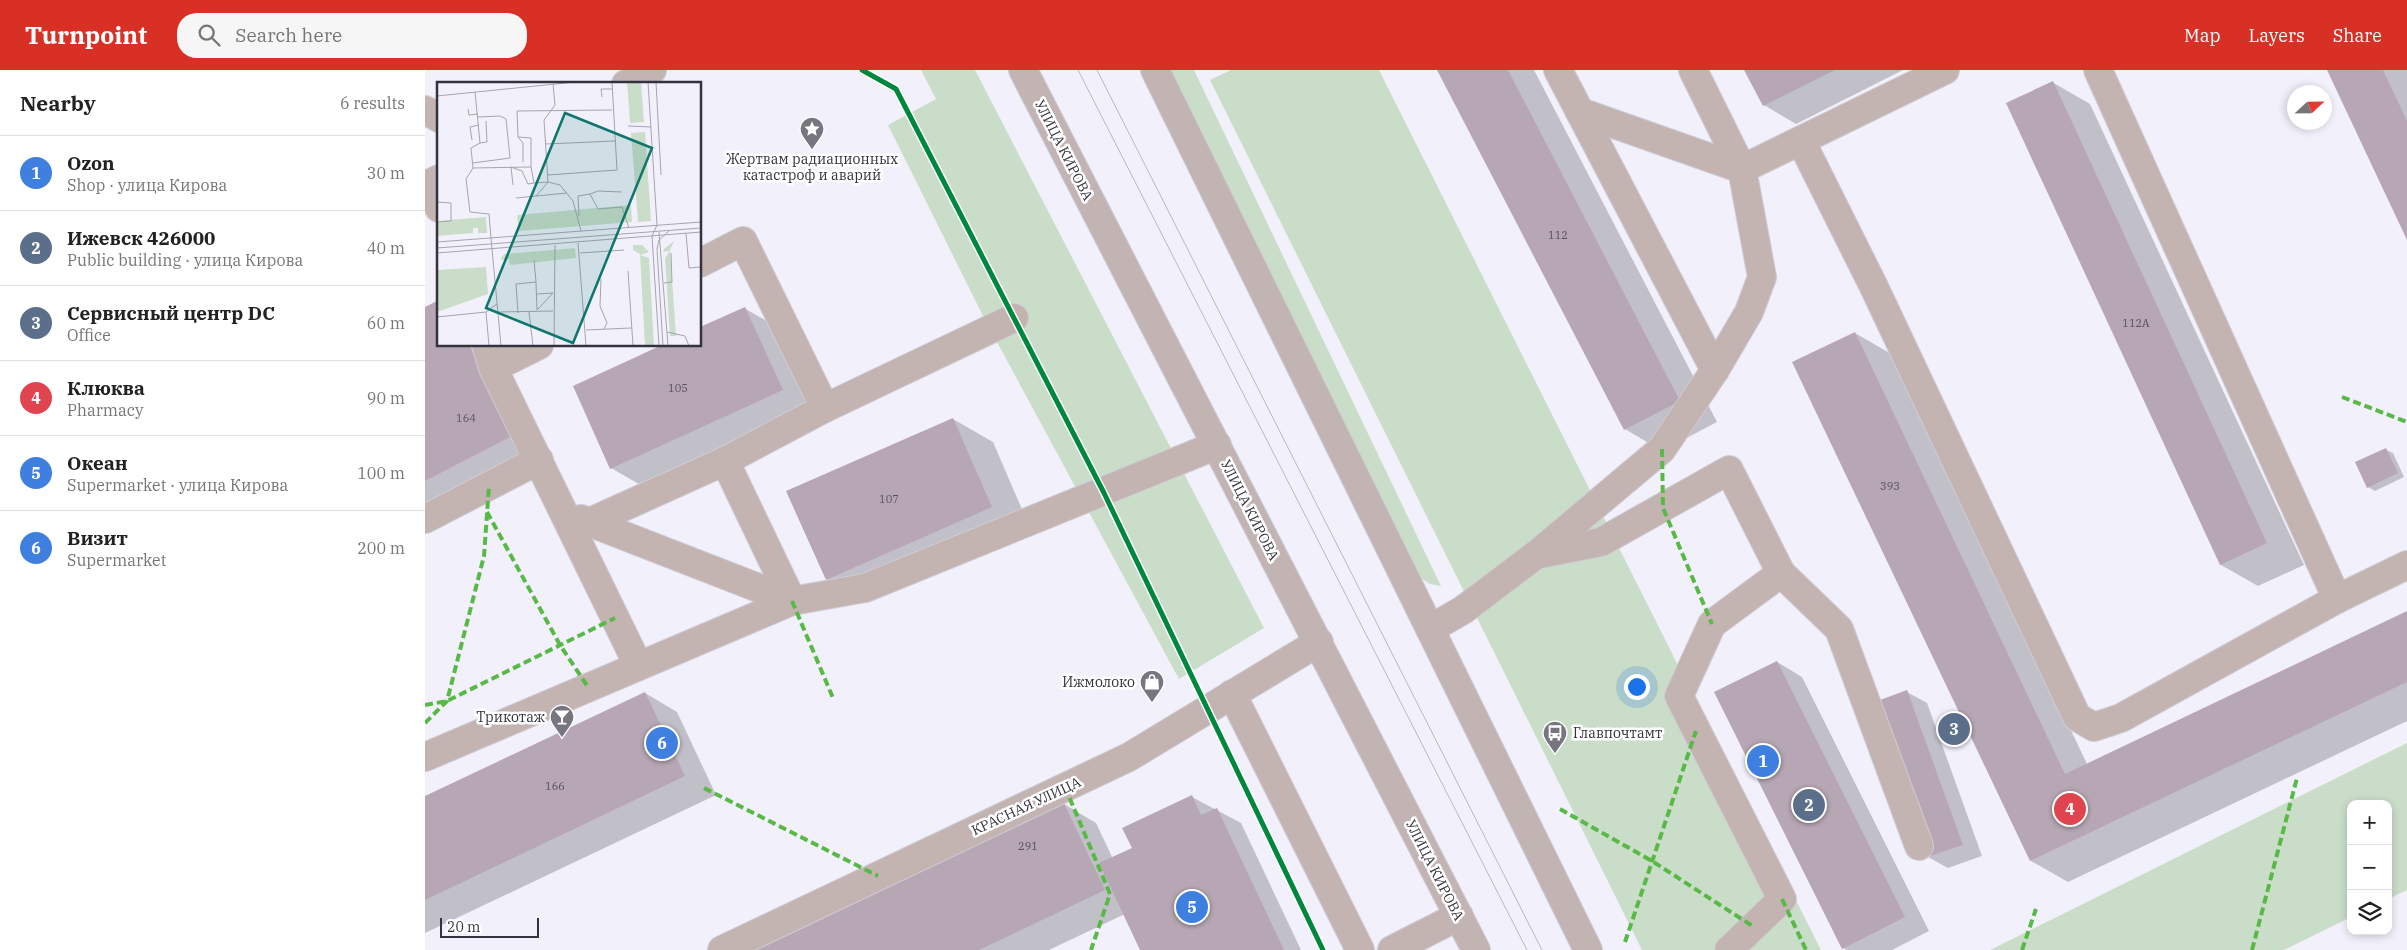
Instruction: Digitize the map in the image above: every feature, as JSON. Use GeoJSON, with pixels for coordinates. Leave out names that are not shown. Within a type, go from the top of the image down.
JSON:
{"type":"FeatureCollection","features":[{"type":"Feature","properties":{"kind":"main road"},"geometry":{"type":"LineString","coordinates":[[630,82],[652,70]]}},
{"type":"Feature","properties":{"kind":"main road","name":"УЛИЦА КИРОВА"},"geometry":{"type":"LineString","coordinates":[[1023,70],[1476,950]]}},
{"type":"Feature","properties":{"kind":"main road"},"geometry":{"type":"LineString","coordinates":[[1155,70],[1588,950]]}},
{"type":"Feature","properties":{"kind":"lane"},"geometry":{"type":"LineString","coordinates":[[1558,70],[1715,370]]}},
{"type":"Feature","properties":{"kind":"lane"},"geometry":{"type":"LineString","coordinates":[[1430,629],[1463,610],[1537,554],[1662,449],[1715,370],[1749,312],[1762,277],[1742,169],[1693,70]]}},
{"type":"Feature","properties":{"kind":"lane"},"geometry":{"type":"LineString","coordinates":[[1579,112],[1742,169],[1945,70]]}},
{"type":"Feature","properties":{"kind":"lane"},"geometry":{"type":"LineString","coordinates":[[2098,70],[2337,599]]}},
{"type":"Feature","properties":{"kind":"lane"},"geometry":{"type":"LineString","coordinates":[[425,110],[437,117]]}},
{"type":"Feature","properties":{"kind":"lane"},"geometry":{"type":"LineString","coordinates":[[1801,141],[1878,296],[2077,717],[2094,727],[2121,718],[2337,599],[2407,565]]}},
{"type":"Feature","properties":{"kind":"lane"},"geometry":{"type":"LineString","coordinates":[[701,262],[743,241],[825,408]]}},
{"type":"Feature","properties":{"kind":"lane"},"geometry":{"type":"LineString","coordinates":[[591,522],[725,462],[825,408],[1014,318]]}},
{"type":"Feature","properties":{"kind":"lane"},"geometry":{"type":"LineString","coordinates":[[535,346],[490,357],[638,665]]}},
{"type":"Feature","properties":{"kind":"lane"},"geometry":{"type":"LineString","coordinates":[[425,757],[792,601],[865,588],[1217,445]]}},
{"type":"Feature","properties":{"kind":"lane"},"geometry":{"type":"LineString","coordinates":[[425,519],[539,460]]}},
{"type":"Feature","properties":{"kind":"lane"},"geometry":{"type":"LineString","coordinates":[[725,462],[792,601]]}},
{"type":"Feature","properties":{"kind":"lane"},"geometry":{"type":"LineString","coordinates":[[1537,554],[1601,542],[1729,470],[1781,573],[1839,629],[1919,846]]}},
{"type":"Feature","properties":{"kind":"lane"},"geometry":{"type":"LineString","coordinates":[[564,514],[591,522],[792,601]]}},
{"type":"Feature","properties":{"kind":"lane"},"geometry":{"type":"LineString","coordinates":[[1729,950],[1782,899],[1679,696],[1712,624],[1781,573]]}},
{"type":"Feature","properties":{"kind":"lane","name":"КРАСНАЯ УЛИЦА"},"geometry":{"type":"LineString","coordinates":[[722,950],[1129,757],[1319,642]]}},
{"type":"Feature","properties":{"kind":"lane"},"geometry":{"type":"LineString","coordinates":[[1232,694],[1360,950]]}},
{"type":"Feature","properties":{"kind":"lane"},"geometry":{"type":"LineString","coordinates":[[1392,950],[1459,916]]}},
{"type":"Feature","properties":{"kind":"green space"},"geometry":{"type":"Polygon","coordinates":[[[921,70],[975,70],[1264,628],[1179,679],[984,318],[888,125],[936,99],[921,70]]]}},
{"type":"Feature","properties":{"kind":"green space"},"geometry":{"type":"Polygon","coordinates":[[[1171,70],[1194,70],[1441,586],[1430,584],[1408,570],[1171,70]]]}},
{"type":"Feature","properties":{"kind":"green space"},"geometry":{"type":"Polygon","coordinates":[[[1231,70],[1379,70],[1821,950],[1642,950],[1210,80],[1231,70]]]}},
{"type":"Feature","properties":{"kind":"green space"},"geometry":{"type":"Polygon","coordinates":[[[2407,743],[2407,890],[2392,897],[2392,800],[2347,800],[2347,919],[2284,950],[1990,950],[2407,743]]]}},
{"type":"Feature","properties":{"kind":"building"},"geometry":{"type":"Polygon","coordinates":[[[1437,70],[1508,70],[1680,401],[1624,430],[1437,70]]]}},
{"type":"Feature","properties":{"kind":"building"},"geometry":{"type":"Polygon","coordinates":[[[1744,70],[1835,70],[1763,106],[1744,70]]]}},
{"type":"Feature","properties":{"kind":"building"},"geometry":{"type":"Polygon","coordinates":[[[2327,70],[2383,70],[2407,121],[2407,240],[2327,70]]]}},
{"type":"Feature","properties":{"kind":"building"},"geometry":{"type":"Polygon","coordinates":[[[2053,81],[2267,543],[2220,565],[2006,103],[2053,81]]]}},
{"type":"Feature","properties":{"kind":"building"},"geometry":{"type":"Polygon","coordinates":[[[437,301],[437,346],[470,346],[516,434],[425,481],[425,307],[437,301]]]}},
{"type":"Feature","properties":{"kind":"building"},"geometry":{"type":"Polygon","coordinates":[[[745,307],[783,390],[610,469],[573,386],[660,346],[701,346],[701,327],[745,307]]]}},
{"type":"Feature","properties":{"kind":"building"},"geometry":{"type":"Polygon","coordinates":[[[1855,332],[2065,774],[2407,611],[2407,682],[2030,861],[1792,362],[1855,332]]]}},
{"type":"Feature","properties":{"kind":"building"},"geometry":{"type":"Polygon","coordinates":[[[953,418],[992,507],[826,580],[786,491],[953,418]]]}},
{"type":"Feature","properties":{"kind":"building"},"geometry":{"type":"Polygon","coordinates":[[[2386,448],[2398,473],[2367,488],[2355,462],[2386,448]]]}},
{"type":"Feature","properties":{"kind":"building"},"geometry":{"type":"Polygon","coordinates":[[[1777,661],[1905,917],[1842,949],[1714,692],[1777,661]]]}},
{"type":"Feature","properties":{"kind":"building"},"geometry":{"type":"Polygon","coordinates":[[[1907,690],[1963,845],[1927,857],[1872,703],[1907,690]]]}},
{"type":"Feature","properties":{"kind":"building"},"geometry":{"type":"Polygon","coordinates":[[[645,692],[685,776],[425,900],[425,796],[645,692]]]}},
{"type":"Feature","properties":{"kind":"building"},"geometry":{"type":"Polygon","coordinates":[[[1192,795],[1201,815],[1217,808],[1284,950],[1140,950],[1099,863],[1132,848],[1122,828],[1192,795]]]}},
{"type":"Feature","properties":{"kind":"building"},"geometry":{"type":"Polygon","coordinates":[[[1064,803],[1105,890],[979,950],[754,950],[1064,803]]]}},
{"type":"Feature","properties":{"kind":"tram line"},"geometry":{"type":"LineString","coordinates":[[1078,70],[1527,950]]}},
{"type":"Feature","properties":{"kind":"tram line"},"geometry":{"type":"LineString","coordinates":[[1097,70],[1542,950]]}},
{"type":"Feature","properties":{"kind":"marked path"},"geometry":{"type":"LineString","coordinates":[[2342,397],[2407,422]]}},
{"type":"Feature","properties":{"kind":"marked path"},"geometry":{"type":"LineString","coordinates":[[1662,449],[1663,508],[1712,624]]}},
{"type":"Feature","properties":{"kind":"marked path"},"geometry":{"type":"LineString","coordinates":[[425,723],[447,701],[484,556],[489,486]]}},
{"type":"Feature","properties":{"kind":"marked path"},"geometry":{"type":"LineString","coordinates":[[487,512],[560,645],[588,687]]}},
{"type":"Feature","properties":{"kind":"marked path"},"geometry":{"type":"LineString","coordinates":[[792,601],[833,698]]}},
{"type":"Feature","properties":{"kind":"marked path"},"geometry":{"type":"LineString","coordinates":[[425,705],[447,701],[615,618]]}},
{"type":"Feature","properties":{"kind":"marked path"},"geometry":{"type":"LineString","coordinates":[[1625,942],[1696,731]]}},
{"type":"Feature","properties":{"kind":"marked path"},"geometry":{"type":"LineString","coordinates":[[2252,950],[2297,778]]}},
{"type":"Feature","properties":{"kind":"marked path"},"geometry":{"type":"LineString","coordinates":[[1065,787],[1110,894],[1091,950]]}},
{"type":"Feature","properties":{"kind":"marked path"},"geometry":{"type":"LineString","coordinates":[[704,788],[878,876]]}},
{"type":"Feature","properties":{"kind":"marked path"},"geometry":{"type":"LineString","coordinates":[[1560,809],[1652,861],[1754,927]]}},
{"type":"Feature","properties":{"kind":"marked path"},"geometry":{"type":"LineString","coordinates":[[1782,899],[1806,950]]}},
{"type":"Feature","properties":{"kind":"marked path"},"geometry":{"type":"LineString","coordinates":[[2022,950],[2036,909]]}},
{"type":"Feature","properties":{"kind":"cycle path"},"geometry":{"type":"LineString","coordinates":[[862,70],[896,89],[1104,493],[1323,950]]}},
{"type":"Feature","properties":{"kind":"place","name":"Жертвам радиационных катастроф и аварий"},"geometry":{"type":"Point","coordinates":[812,150]}},
{"type":"Feature","properties":{"kind":"place","name":"Ижмолоко"},"geometry":{"type":"Point","coordinates":[1152,703]}},
{"type":"Feature","properties":{"kind":"place","name":"Сервисный центр DC"},"geometry":{"type":"Point","coordinates":[1954,729]}},
{"type":"Feature","properties":{"kind":"place","name":"Трикотаж"},"geometry":{"type":"Point","coordinates":[562,738]}},
{"type":"Feature","properties":{"kind":"place","name":"Визит"},"geometry":{"type":"Point","coordinates":[662,743]}},
{"type":"Feature","properties":{"kind":"place","name":"Главпочтамт"},"geometry":{"type":"Point","coordinates":[1555,754]}},
{"type":"Feature","properties":{"kind":"place","name":"Ozon"},"geometry":{"type":"Point","coordinates":[1763,761]}},
{"type":"Feature","properties":{"kind":"place","name":"Ижевск 426000"},"geometry":{"type":"Point","coordinates":[1809,805]}},
{"type":"Feature","properties":{"kind":"place","name":"Клюква"},"geometry":{"type":"Point","coordinates":[2070,809]}},
{"type":"Feature","properties":{"kind":"place","name":"Океан"},"geometry":{"type":"Point","coordinates":[1192,907]}}]}
